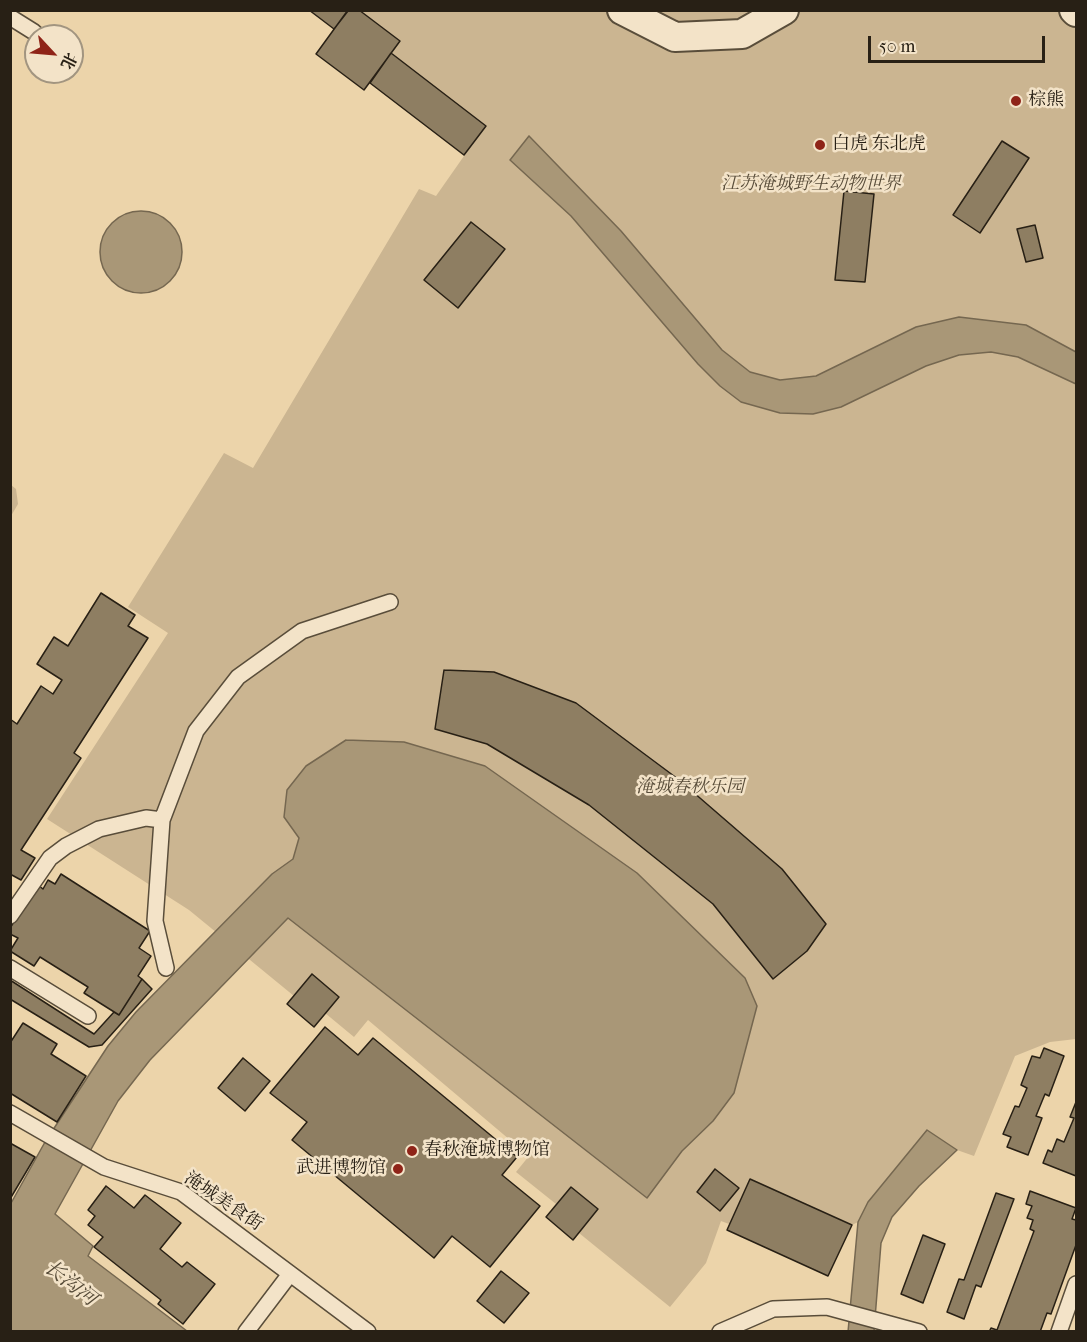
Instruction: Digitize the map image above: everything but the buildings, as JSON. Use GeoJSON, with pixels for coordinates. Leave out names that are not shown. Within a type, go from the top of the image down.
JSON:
{"type":"FeatureCollection","features":[{"type":"Feature","properties":{"kind":"street"},"geometry":{"type":"LineString","coordinates":[[622,10],[675,37],[742,34],[784,10]]}},
{"type":"Feature","properties":{"kind":"lane"},"geometry":{"type":"LineString","coordinates":[[10,17],[24,26]]}},
{"type":"Feature","properties":{"kind":"lane"},"geometry":{"type":"LineString","coordinates":[[166,968],[155,921],[162,820],[167,800],[196,731],[238,677],[302,631],[390,602]]}},
{"type":"Feature","properties":{"kind":"lane"},"geometry":{"type":"LineString","coordinates":[[10,916],[50,858],[66,846],[99,829],[146,818],[162,820]]}},
{"type":"Feature","properties":{"kind":"lane"},"geometry":{"type":"LineString","coordinates":[[10,968],[88,1016]]}},
{"type":"Feature","properties":{"kind":"lane","name":"淹城美食街"},"geometry":{"type":"LineString","coordinates":[[10,1113],[104,1167],[181,1192],[368,1332]]}},
{"type":"Feature","properties":{"kind":"lane"},"geometry":{"type":"LineString","coordinates":[[246,1332],[290,1274]]}},
{"type":"Feature","properties":{"kind":"lane"},"geometry":{"type":"LineString","coordinates":[[1059,1332],[1077,1284]]}},
{"type":"Feature","properties":{"kind":"lane"},"geometry":{"type":"LineString","coordinates":[[720,1332],[773,1309],[827,1306],[919,1332]]}},
{"type":"Feature","properties":{"kind":"green space","name":"淹城春秋乐园"},"geometry":{"type":"Polygon","coordinates":[[[309,11],[1076,11],[1076,352],[1026,325],[959,317],[916,327],[816,376],[780,380],[750,372],[722,350],[529,136],[510,159],[571,216],[720,386],[926,366],[959,355],[991,352],[1018,357],[1076,384],[1076,1039],[1050,1042],[1015,1056],[974,1156],[957,1150],[927,1130],[868,1202],[858,1222],[852,1225],[828,1276],[727,1230],[729,1224],[721,1221],[706,1263],[670,1307],[579,1233],[598,1209],[571,1187],[556,1204],[516,1172],[529,1156],[368,1020],[354,1037],[325,1013],[339,997],[312,975],[294,996],[189,910],[47,819],[168,633],[128,607],[224,453],[253,468],[419,189],[436,196],[464,156],[370,83],[364,90],[316,54],[334,29],[309,11]]]}},
{"type":"Feature","properties":{"kind":"green space"},"geometry":{"type":"Polygon","coordinates":[[[11,485],[16,489],[18,504],[11,516],[11,485]]]}},
{"type":"Feature","properties":{"kind":"water"},"geometry":{"type":"Polygon","coordinates":[[[529,136],[621,231],[722,350],[750,372],[780,380],[816,376],[916,327],[959,317],[1026,325],[1076,352],[1076,384],[1018,357],[991,352],[959,355],[926,366],[841,407],[813,414],[780,413],[741,402],[720,386],[698,364],[571,216],[510,160],[529,136]]]}},
{"type":"Feature","properties":{"kind":"water"},"geometry":{"type":"Polygon","coordinates":[[[141,211],[157,214],[170,223],[179,236],[182,252],[179,268],[170,281],[157,290],[141,293],[125,290],[112,281],[103,268],[100,252],[103,236],[112,223],[125,214],[141,211]]]}},
{"type":"Feature","properties":{"kind":"water","name":"长沟河"},"geometry":{"type":"Polygon","coordinates":[[[346,740],[404,742],[485,766],[637,873],[745,978],[757,1006],[734,1093],[713,1121],[682,1151],[647,1198],[288,918],[150,1060],[118,1101],[55,1214],[93,1246],[88,1256],[187,1331],[11,1331],[10,1205],[45,1142],[108,1046],[136,1012],[272,874],[293,859],[299,838],[284,817],[287,790],[306,766],[346,740]]]}},
{"type":"Feature","properties":{"kind":"water"},"geometry":{"type":"Polygon","coordinates":[[[927,1130],[957,1150],[919,1186],[892,1217],[881,1243],[874,1331],[848,1332],[858,1222],[868,1202],[927,1130]]]}},
{"type":"Feature","properties":{"kind":"place","name":"棕熊"},"geometry":{"type":"Point","coordinates":[1016,101]}},
{"type":"Feature","properties":{"kind":"place","name":"白虎 东北虎"},"geometry":{"type":"Point","coordinates":[820,145]}},
{"type":"Feature","properties":{"kind":"place","name":"春秋淹城博物馆"},"geometry":{"type":"Point","coordinates":[412,1151]}},
{"type":"Feature","properties":{"kind":"place","name":"武进博物馆"},"geometry":{"type":"Point","coordinates":[398,1169]}},
{"type":"Feature","properties":{"kind":"park label","name":"江苏淹城野生动物世界"},"geometry":{"type":"Point","coordinates":[811,185]}}]}
